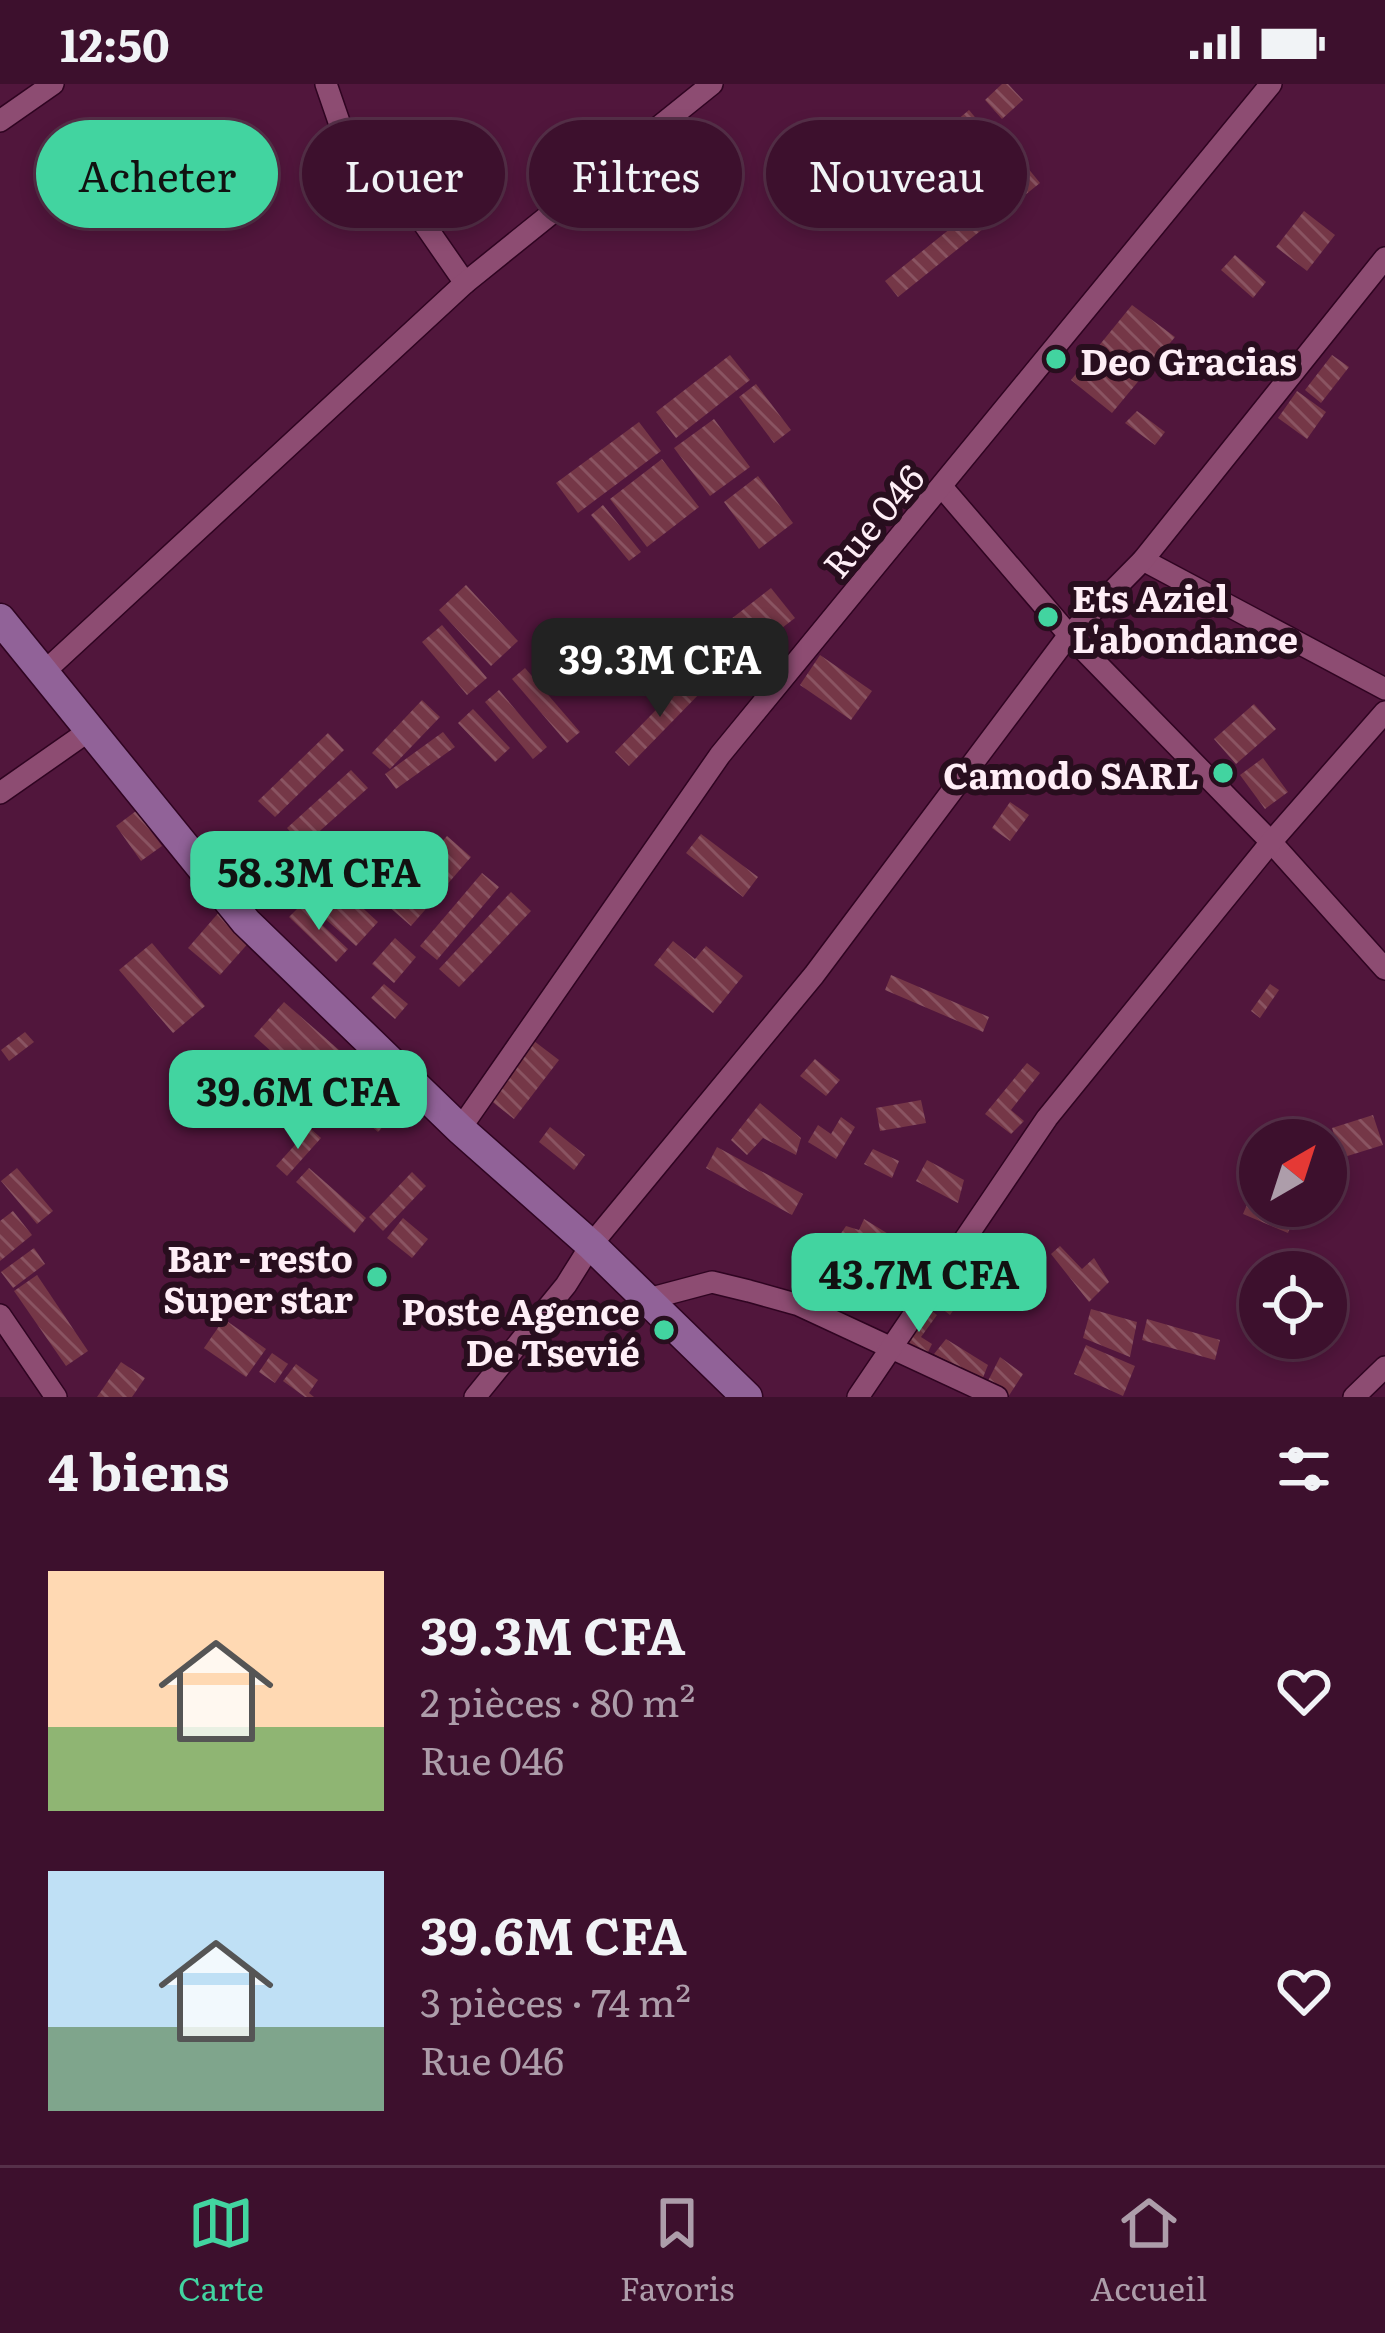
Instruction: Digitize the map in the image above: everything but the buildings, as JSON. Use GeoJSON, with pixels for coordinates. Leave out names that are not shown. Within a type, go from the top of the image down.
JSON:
{"type":"FeatureCollection","features":[{"type":"Feature","properties":{"kind":"street"},"geometry":{"type":"LineString","coordinates":[[0,122],[53,84]]}},
{"type":"Feature","properties":{"kind":"street"},"geometry":{"type":"LineString","coordinates":[[326,84],[357,174],[422,221],[465,284]]}},
{"type":"Feature","properties":{"kind":"street"},"geometry":{"type":"LineString","coordinates":[[43,673],[465,284],[712,84]]}},
{"type":"Feature","properties":{"kind":"street","name":"Rue 046"},"geometry":{"type":"LineString","coordinates":[[460,1129],[720,754],[1271,84]]}},
{"type":"Feature","properties":{"kind":"street"},"geometry":{"type":"LineString","coordinates":[[475,1397],[566,1285],[591,1245],[814,975],[1069,635],[1143,560],[1385,258]]}},
{"type":"Feature","properties":{"kind":"street"},"geometry":{"type":"LineString","coordinates":[[942,488],[1069,635],[1271,842],[1385,969]]}},
{"type":"Feature","properties":{"kind":"street"},"geometry":{"type":"LineString","coordinates":[[1143,560],[1385,689]]}},
{"type":"Feature","properties":{"kind":"street"},"geometry":{"type":"LineString","coordinates":[[0,619],[246,922],[747,1397]]}},
{"type":"Feature","properties":{"kind":"street"},"geometry":{"type":"LineString","coordinates":[[858,1397],[1047,1118],[1271,842],[1385,712]]}},
{"type":"Feature","properties":{"kind":"street"},"geometry":{"type":"LineString","coordinates":[[0,793],[89,730]]}},
{"type":"Feature","properties":{"kind":"street"},"geometry":{"type":"LineString","coordinates":[[648,1299],[712,1282],[799,1306],[997,1397]]}},
{"type":"Feature","properties":{"kind":"street"},"geometry":{"type":"LineString","coordinates":[[2,1324],[56,1397]]}},
{"type":"Feature","properties":{"kind":"street"},"geometry":{"type":"LineString","coordinates":[[1354,1397],[1385,1367]]}},
{"type":"Feature","properties":{"kind":"place","name":"Deo Gracias"},"geometry":{"type":"Point","coordinates":[1056,359]}},
{"type":"Feature","properties":{"kind":"place","name":"Ets Aziel L'abondance"},"geometry":{"type":"Point","coordinates":[1048,617]}},
{"type":"Feature","properties":{"kind":"place","name":"Camodo SARL"},"geometry":{"type":"Point","coordinates":[1223,773]}},
{"type":"Feature","properties":{"kind":"place","name":"Bar - resto Super star"},"geometry":{"type":"Point","coordinates":[377,1277]}},
{"type":"Feature","properties":{"kind":"place","name":"Poste Agence De Tsevié"},"geometry":{"type":"Point","coordinates":[664,1330]}}]}
